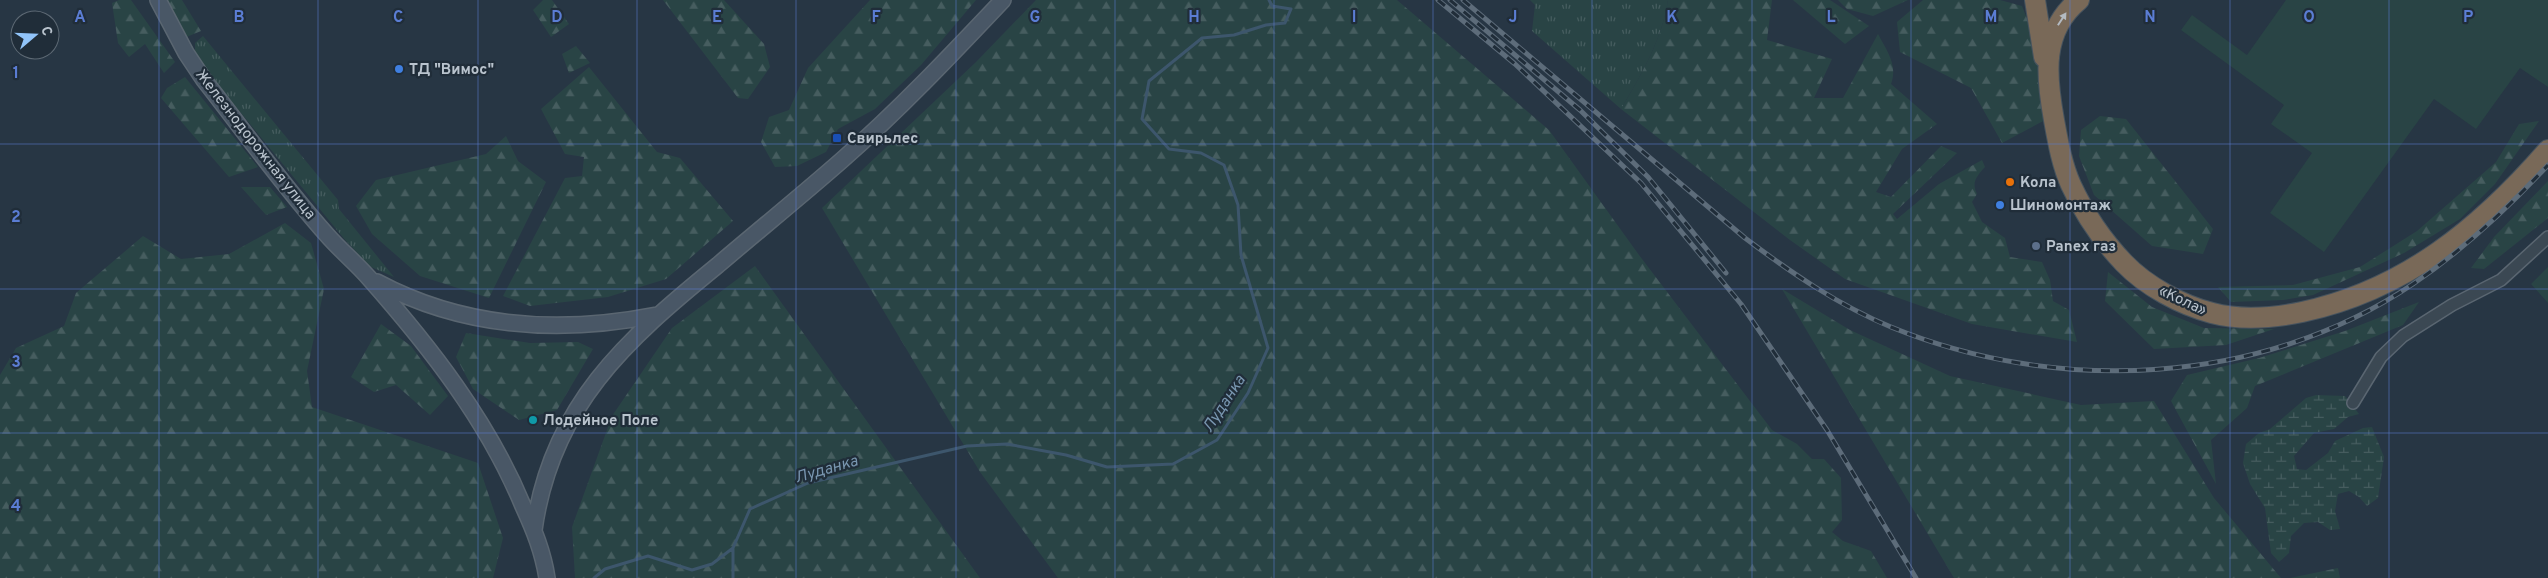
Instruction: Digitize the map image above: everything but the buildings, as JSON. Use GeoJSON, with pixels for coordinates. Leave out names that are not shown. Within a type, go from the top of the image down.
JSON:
{"type":"FeatureCollection","features":[{"type":"Feature","properties":{"kind":"highway"},"geometry":{"type":"LineString","coordinates":[[2036,0],[2047,77]]}},
{"type":"Feature","properties":{"kind":"highway","name":"«Кола»"},"geometry":{"type":"LineString","coordinates":[[2079,0],[2066,12],[2054,34],[2048,58],[2047,77],[2056,132],[2070,182],[2079,201],[2105,241],[2125,264],[2151,285],[2183,303],[2212,313],[2237,317],[2287,315],[2344,301],[2408,273],[2478,221],[2529,172],[2548,150]]}},
{"type":"Feature","properties":{"kind":"street","name":"Железнодорожная улица"},"geometry":{"type":"LineString","coordinates":[[158,0],[186,53],[204,80],[326,234],[369,278]]}},
{"type":"Feature","properties":{"kind":"street"},"geometry":{"type":"LineString","coordinates":[[534,530],[537,507],[550,462],[567,426],[589,388],[622,349],[657,314],[847,156],[923,85],[1003,0]]}},
{"type":"Feature","properties":{"kind":"street"},"geometry":{"type":"LineString","coordinates":[[2353,403],[2381,357],[2403,336],[2452,305],[2501,280],[2532,249],[2548,237]]}},
{"type":"Feature","properties":{"kind":"street"},"geometry":{"type":"LineString","coordinates":[[369,278],[408,299],[454,314],[506,323],[548,326],[590,325],[657,314]]}},
{"type":"Feature","properties":{"kind":"street"},"geometry":{"type":"LineString","coordinates":[[369,278],[441,367],[484,426],[513,482],[534,530],[543,553],[547,578]]}},
{"type":"Feature","properties":{"kind":"green space"},"geometry":{"type":"Polygon","coordinates":[[[119,0],[131,0],[175,62],[164,73],[145,44],[129,57],[118,43],[112,3],[119,0]]]}},
{"type":"Feature","properties":{"kind":"green space"},"geometry":{"type":"Polygon","coordinates":[[[161,0],[182,0],[201,31],[184,38],[161,0]]]}},
{"type":"Feature","properties":{"kind":"green space"},"geometry":{"type":"Polygon","coordinates":[[[543,0],[552,0],[569,24],[551,37],[533,10],[543,0]]]}},
{"type":"Feature","properties":{"kind":"green space"},"geometry":{"type":"Polygon","coordinates":[[[663,0],[724,0],[764,44],[770,67],[748,99],[738,98],[663,0]]]}},
{"type":"Feature","properties":{"kind":"green space"},"geometry":{"type":"Polygon","coordinates":[[[870,0],[976,0],[921,65],[875,109],[838,129],[826,152],[797,166],[775,167],[761,142],[769,117],[789,110],[808,68],[870,0]]]}},
{"type":"Feature","properties":{"kind":"green space"},"geometry":{"type":"Polygon","coordinates":[[[1036,0],[1397,0],[1549,130],[1639,255],[1772,430],[1797,444],[1812,459],[1824,459],[1841,478],[1842,520],[1832,532],[1843,541],[1871,551],[1887,578],[1058,578],[980,472],[822,208],[976,62],[1036,0]]]}},
{"type":"Feature","properties":{"kind":"green space"},"geometry":{"type":"Polygon","coordinates":[[[1530,0],[1668,0],[1656,43],[1621,109],[1532,31],[1535,5],[1530,0]]]}},
{"type":"Feature","properties":{"kind":"green space"},"geometry":{"type":"Polygon","coordinates":[[[1668,0],[1772,0],[1767,40],[1832,59],[1814,98],[1843,98],[1878,34],[1892,64],[1893,77],[1891,84],[1937,124],[1902,149],[1876,192],[1891,197],[1941,146],[1957,153],[1893,214],[1897,219],[1939,184],[1982,160],[1985,167],[1976,179],[1975,190],[1977,194],[1972,202],[1982,222],[2005,238],[2010,257],[2042,262],[2050,280],[2053,301],[2069,310],[2077,342],[1972,324],[1845,279],[1790,240],[1621,109],[1656,43],[1668,0]]]}},
{"type":"Feature","properties":{"kind":"green space"},"geometry":{"type":"Polygon","coordinates":[[[1793,0],[1830,0],[1869,26],[1845,44],[1793,0]]]}},
{"type":"Feature","properties":{"kind":"green space"},"geometry":{"type":"Polygon","coordinates":[[[1838,0],[1908,0],[1873,16],[1847,9],[1838,0]]]}},
{"type":"Feature","properties":{"kind":"green space"},"geometry":{"type":"Polygon","coordinates":[[[1923,0],[2000,0],[2022,6],[2038,46],[2038,83],[2047,119],[2002,143],[1971,88],[1900,52],[1897,22],[1923,0]]]}},
{"type":"Feature","properties":{"kind":"green space"},"geometry":{"type":"Polygon","coordinates":[[[2286,0],[2548,0],[2548,87],[2520,68],[2476,129],[2434,99],[2324,252],[2270,213],[2312,153],[2271,124],[2284,105],[2181,30],[2192,15],[2247,55],[2286,0]]]}},
{"type":"Feature","properties":{"kind":"green space"},"geometry":{"type":"Polygon","coordinates":[[[203,36],[338,200],[339,209],[394,277],[371,267],[346,241],[195,57],[195,43],[203,36]]]}},
{"type":"Feature","properties":{"kind":"green space"},"geometry":{"type":"Polygon","coordinates":[[[576,46],[590,63],[569,73],[562,54],[576,46]]]}},
{"type":"Feature","properties":{"kind":"green space"},"geometry":{"type":"Polygon","coordinates":[[[589,67],[657,152],[680,158],[733,221],[666,279],[608,297],[530,306],[503,296],[565,178],[582,176],[584,157],[565,154],[541,109],[589,67]]]}},
{"type":"Feature","properties":{"kind":"green space"},"geometry":{"type":"Polygon","coordinates":[[[185,77],[258,167],[229,177],[161,98],[167,88],[185,77]]]}},
{"type":"Feature","properties":{"kind":"green space"},"geometry":{"type":"Polygon","coordinates":[[[2100,116],[2126,119],[2213,229],[2203,254],[2152,246],[2094,195],[2079,156],[2081,130],[2100,116]]]}},
{"type":"Feature","properties":{"kind":"green space"},"geometry":{"type":"Polygon","coordinates":[[[2539,121],[2495,184],[2460,219],[2404,253],[2313,295],[2283,300],[2231,302],[2218,287],[2293,285],[2360,267],[2417,231],[2496,162],[2519,124],[2539,121]]]}},
{"type":"Feature","properties":{"kind":"green space"},"geometry":{"type":"Polygon","coordinates":[[[506,136],[518,161],[546,182],[489,298],[420,276],[372,234],[356,206],[376,180],[486,154],[506,136]]]}},
{"type":"Feature","properties":{"kind":"green space"},"geometry":{"type":"Polygon","coordinates":[[[2548,181],[2548,218],[2484,269],[2471,268],[2494,237],[2548,181]]]}},
{"type":"Feature","properties":{"kind":"green space"},"geometry":{"type":"Polygon","coordinates":[[[241,187],[270,187],[287,207],[266,215],[241,187]]]}},
{"type":"Feature","properties":{"kind":"green space"},"geometry":{"type":"Polygon","coordinates":[[[285,223],[311,243],[324,289],[307,371],[312,407],[478,463],[503,538],[493,578],[0,578],[0,375],[16,348],[64,326],[76,293],[143,236],[181,259],[229,254],[285,223]]]}},
{"type":"Feature","properties":{"kind":"green space"},"geometry":{"type":"Polygon","coordinates":[[[755,266],[980,578],[575,578],[572,527],[612,416],[672,328],[755,266]]]}},
{"type":"Feature","properties":{"kind":"green space"},"geometry":{"type":"Polygon","coordinates":[[[2548,267],[2548,303],[2531,284],[2548,267]]]}},
{"type":"Feature","properties":{"kind":"green space"},"geometry":{"type":"Polygon","coordinates":[[[2108,272],[2152,307],[2204,328],[2274,329],[2226,345],[2154,349],[2105,301],[2108,272]]]}},
{"type":"Feature","properties":{"kind":"green space"},"geometry":{"type":"Polygon","coordinates":[[[1782,289],[1850,330],[1950,376],[2081,405],[2154,401],[2214,498],[2281,578],[1954,578],[1782,289]]]}},
{"type":"Feature","properties":{"kind":"green space"},"geometry":{"type":"Polygon","coordinates":[[[2419,302],[2403,325],[2255,386],[2247,408],[2211,440],[2216,484],[2171,401],[2187,375],[2259,358],[2345,331],[2419,302]]]}},
{"type":"Feature","properties":{"kind":"green space"},"geometry":{"type":"Polygon","coordinates":[[[381,324],[411,346],[448,396],[430,415],[396,385],[374,392],[351,377],[381,324]]]}},
{"type":"Feature","properties":{"kind":"green space"},"geometry":{"type":"Polygon","coordinates":[[[466,333],[530,343],[578,342],[593,349],[557,410],[519,420],[473,389],[456,357],[466,333]]]}},
{"type":"Feature","properties":{"kind":"green space"},"geometry":{"type":"Polygon","coordinates":[[[2316,395],[2345,396],[2359,414],[2348,417],[2334,429],[2314,433],[2294,456],[2297,469],[2306,470],[2328,453],[2335,441],[2363,428],[2372,427],[2384,457],[2378,498],[2367,506],[2359,497],[2349,491],[2338,494],[2335,511],[2340,529],[2330,530],[2318,522],[2304,523],[2291,536],[2289,553],[2279,562],[2271,553],[2265,508],[2250,484],[2243,463],[2246,444],[2259,433],[2270,429],[2306,398],[2316,395]]]}},
{"type":"Feature","properties":{"kind":"green space"},"geometry":{"type":"Polygon","coordinates":[[[2338,568],[2340,578],[2290,578],[2338,568]]]}},
{"type":"Feature","properties":{"kind":"waterway","name":"Луданка"},"geometry":{"type":"LineString","coordinates":[[733,578],[733,548],[750,509],[808,483],[967,446],[1007,444],[1066,455],[1107,467],[1173,464],[1217,440],[1248,393],[1268,348],[1241,255],[1238,205],[1224,165],[1201,153],[1169,149],[1142,119],[1149,81],[1202,38],[1234,35],[1266,25],[1285,23],[1291,9],[1272,6],[1269,0]]}},
{"type":"Feature","properties":{"kind":"waterway"},"geometry":{"type":"LineString","coordinates":[[594,578],[605,569],[648,556],[692,570],[712,564],[733,548]]}},
{"type":"Feature","properties":{"kind":"railway"},"geometry":{"type":"LineString","coordinates":[[1438,0],[1515,64],[1641,183],[1741,304],[1827,430],[1916,578]]}},
{"type":"Feature","properties":{"kind":"railway"},"geometry":{"type":"LineString","coordinates":[[1450,0],[1580,110],[1648,177],[1726,273]]}},
{"type":"Feature","properties":{"kind":"railway"},"geometry":{"type":"LineString","coordinates":[[1463,0],[1745,238],[1797,275],[1852,309],[1891,327],[1955,349],[2021,363],[2089,370],[2158,369],[2225,360],[2291,343],[2354,318],[2413,284],[2484,228],[2548,165]]}},
{"type":"Feature","properties":{"kind":"place","name":"ТД \"Вимос\""},"geometry":{"type":"Point","coordinates":[399,69]}},
{"type":"Feature","properties":{"kind":"place","name":"Свирьлес"},"geometry":{"type":"Point","coordinates":[837,138]}},
{"type":"Feature","properties":{"kind":"place","name":"Кола"},"geometry":{"type":"Point","coordinates":[2010,182]}},
{"type":"Feature","properties":{"kind":"place","name":"Шиномонтаж"},"geometry":{"type":"Point","coordinates":[2000,205]}},
{"type":"Feature","properties":{"kind":"place","name":"Panex газ"},"geometry":{"type":"Point","coordinates":[2036,246]}},
{"type":"Feature","properties":{"kind":"place","name":"Лодейное Поле"},"geometry":{"type":"Point","coordinates":[533,420]}}]}
